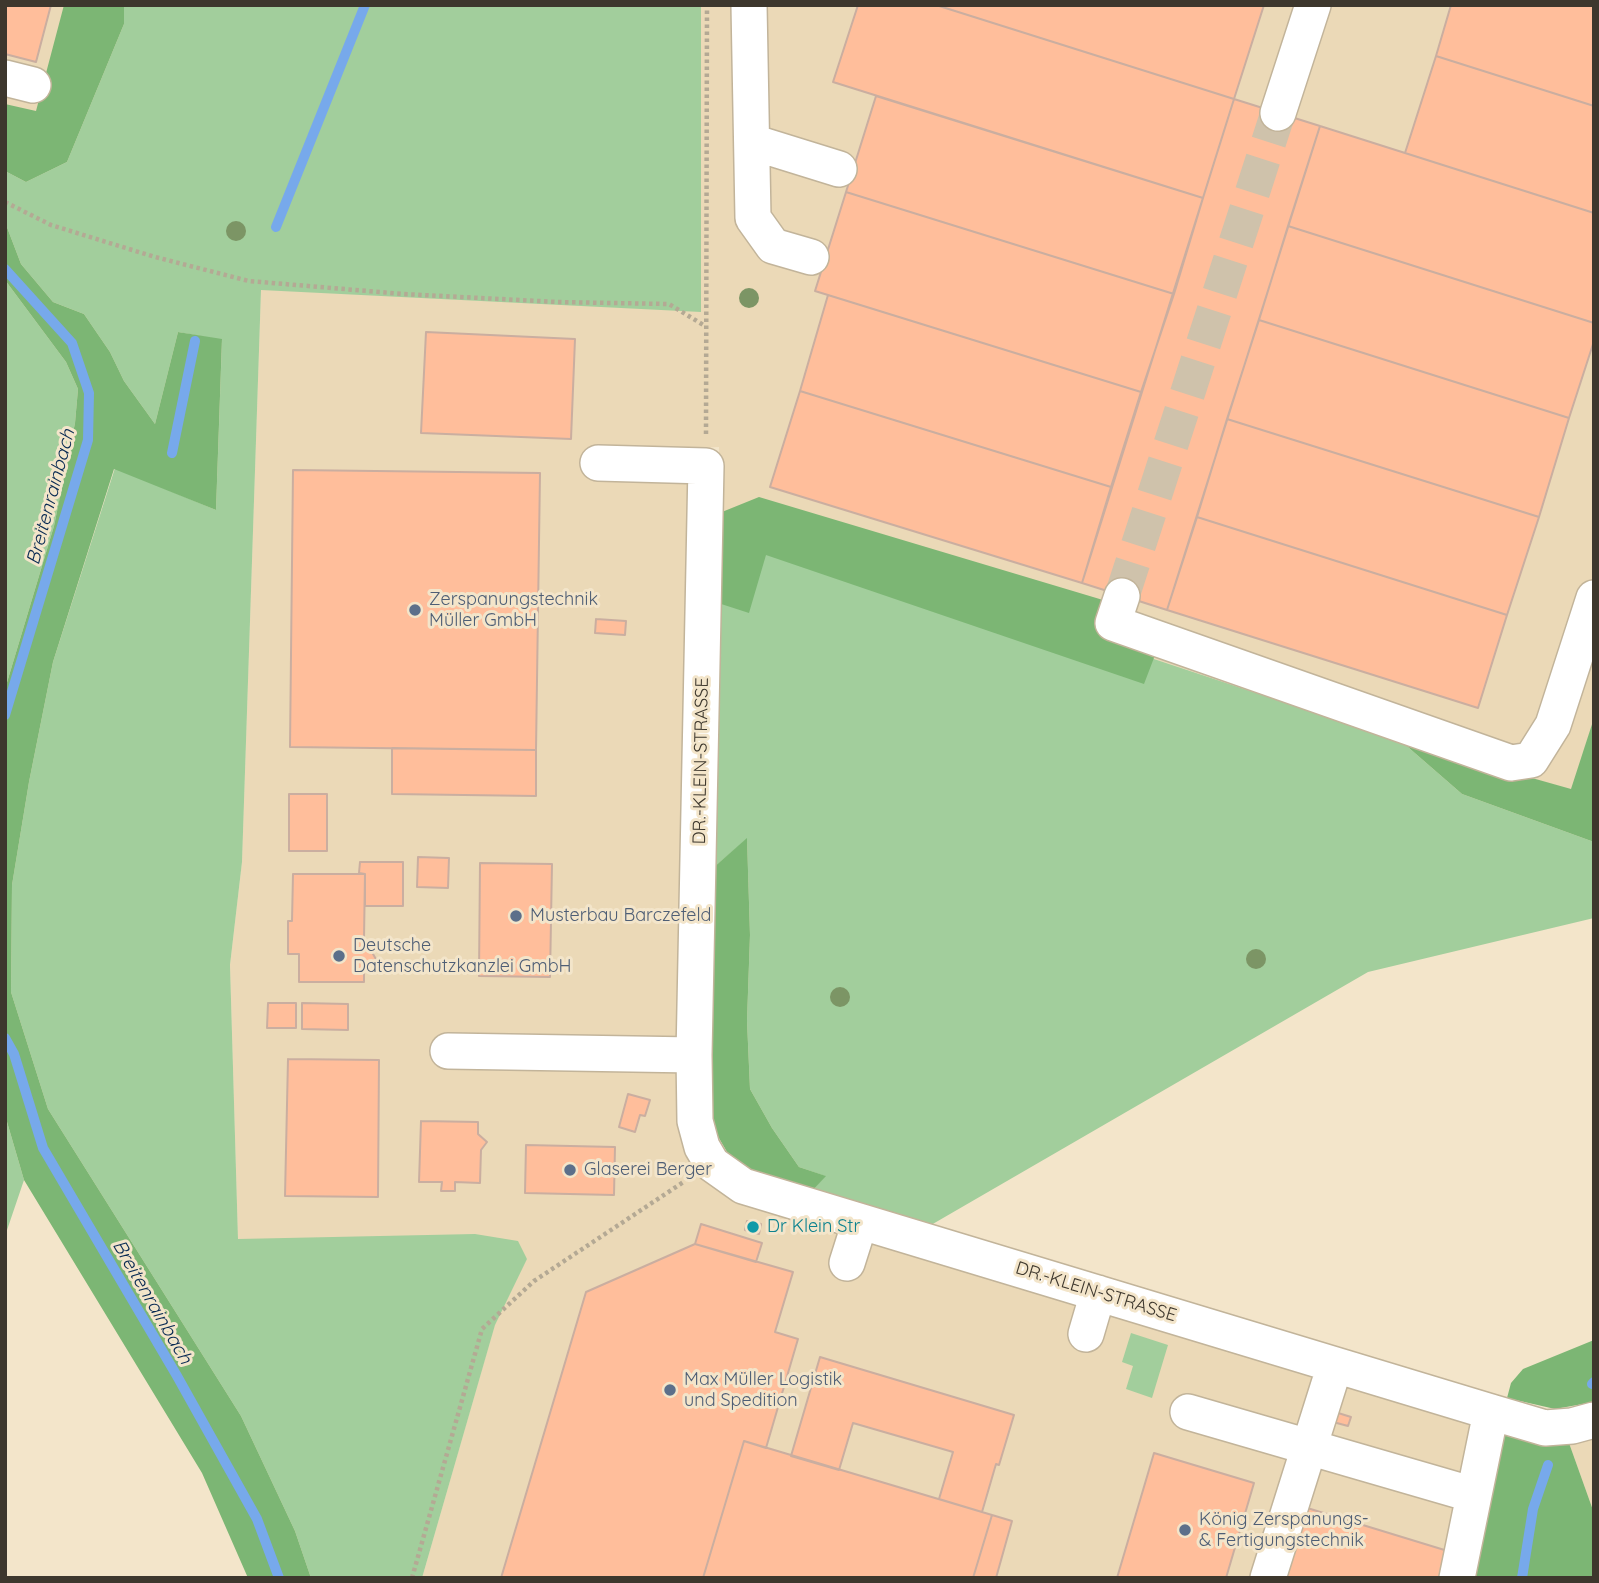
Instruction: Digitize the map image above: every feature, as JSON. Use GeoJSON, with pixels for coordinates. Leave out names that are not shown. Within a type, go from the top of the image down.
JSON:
{"type":"FeatureCollection","features":[{"type":"Feature","properties":{"kind":"street"},"geometry":{"type":"LineString","coordinates":[[749,5],[753,218],[773,246],[811,257]]}},
{"type":"Feature","properties":{"kind":"street"},"geometry":{"type":"LineString","coordinates":[[1278,113],[1313,5]]}},
{"type":"Feature","properties":{"kind":"street"},"geometry":{"type":"LineString","coordinates":[[752,142],[839,169]]}},
{"type":"Feature","properties":{"kind":"street"},"geometry":{"type":"LineString","coordinates":[[598,464],[706,466]]}},
{"type":"Feature","properties":{"kind":"street","name":"DR.-KLEIN-STRASSE"},"geometry":{"type":"LineString","coordinates":[[706,466],[687,810],[695,1121],[702,1147],[712,1164],[743,1186],[1491,1412],[1545,1427],[1572,1426],[1594,1420]]}},
{"type":"Feature","properties":{"kind":"street"},"geometry":{"type":"LineString","coordinates":[[1122,596],[1113,623],[1511,763],[1531,760],[1553,725],[1594,597]]}},
{"type":"Feature","properties":{"kind":"street"},"geometry":{"type":"LineString","coordinates":[[448,1051],[694,1055]]}},
{"type":"Feature","properties":{"kind":"street"},"geometry":{"type":"LineString","coordinates":[[847,1263],[860,1222]]}},
{"type":"Feature","properties":{"kind":"street"},"geometry":{"type":"LineString","coordinates":[[1086,1334],[1098,1293]]}},
{"type":"Feature","properties":{"kind":"street"},"geometry":{"type":"LineString","coordinates":[[1268,1578],[1335,1365]]}},
{"type":"Feature","properties":{"kind":"street"},"geometry":{"type":"LineString","coordinates":[[1188,1412],[1474,1495]]}},
{"type":"Feature","properties":{"kind":"street"},"geometry":{"type":"LineString","coordinates":[[1457,1578],[1491,1412]]}},
{"type":"Feature","properties":{"kind":"path"},"geometry":{"type":"LineString","coordinates":[[706,466],[707,5]]}},
{"type":"Feature","properties":{"kind":"path"},"geometry":{"type":"LineString","coordinates":[[5,202],[51,225],[155,257],[250,281],[442,296],[669,304],[705,326]]}},
{"type":"Feature","properties":{"kind":"path"},"geometry":{"type":"LineString","coordinates":[[412,1578],[482,1329],[534,1281],[712,1164]]}},
{"type":"Feature","properties":{"kind":"shaded area"},"geometry":{"type":"Polygon","coordinates":[[[5,5],[73,5],[26,182],[5,169],[5,5]]]}},
{"type":"Feature","properties":{"kind":"shaded area"},"geometry":{"type":"Polygon","coordinates":[[[701,5],[1594,5],[1594,718],[1572,790],[1401,741],[717,514],[719,447],[698,448],[682,1138],[696,1172],[734,1200],[1502,1433],[1475,1578],[422,1578],[495,1324],[527,1258],[238,1239],[230,965],[242,862],[261,289],[701,311],[701,5]]]}},
{"type":"Feature","properties":{"kind":"shaded area"},"geometry":{"type":"Polygon","coordinates":[[[1594,1435],[1594,1513],[1569,1443],[1594,1435]]]}},
{"type":"Feature","properties":{"kind":"green space"},"geometry":{"type":"Polygon","coordinates":[[[64,5],[124,5],[124,24],[67,162],[26,182],[5,171],[5,104],[36,111],[64,5]]]}},
{"type":"Feature","properties":{"kind":"green space"},"geometry":{"type":"Polygon","coordinates":[[[124,5],[701,5],[701,312],[261,290],[242,862],[230,965],[238,1239],[475,1234],[518,1241],[527,1259],[495,1325],[422,1578],[311,1578],[295,1531],[241,1416],[48,1109],[11,992],[12,885],[29,782],[53,662],[115,468],[216,510],[222,340],[178,332],[155,424],[124,381],[110,352],[84,314],[53,302],[21,264],[5,222],[5,171],[26,182],[67,162],[124,24],[124,5]]]}},
{"type":"Feature","properties":{"kind":"green space"},"geometry":{"type":"Polygon","coordinates":[[[5,222],[21,264],[53,302],[84,314],[110,352],[124,381],[155,424],[178,332],[222,339],[216,510],[114,469],[53,662],[29,782],[12,885],[11,992],[48,1109],[241,1416],[295,1531],[311,1578],[248,1578],[202,1473],[24,1180],[5,1115],[5,689],[54,526],[75,423],[78,389],[66,362],[5,280],[5,222]]]}},
{"type":"Feature","properties":{"kind":"green space"},"geometry":{"type":"Polygon","coordinates":[[[5,280],[66,362],[78,389],[75,423],[54,526],[5,689],[5,280]]]}},
{"type":"Feature","properties":{"kind":"green space"},"geometry":{"type":"Polygon","coordinates":[[[759,497],[1103,600],[1096,626],[1157,650],[1144,684],[766,555],[749,613],[715,602],[717,514],[759,497]]]}},
{"type":"Feature","properties":{"kind":"green space"},"geometry":{"type":"Polygon","coordinates":[[[717,514],[1401,741],[1462,794],[1594,842],[1594,918],[1368,972],[931,1225],[813,1190],[825,1176],[799,1167],[772,1128],[750,1089],[747,1021],[750,935],[747,839],[713,868],[717,514]]]}},
{"type":"Feature","properties":{"kind":"green space"},"geometry":{"type":"Polygon","coordinates":[[[1594,718],[1594,842],[1462,794],[1401,741],[1571,789],[1594,718]]]}},
{"type":"Feature","properties":{"kind":"green space"},"geometry":{"type":"Polygon","coordinates":[[[747,838],[750,935],[747,1021],[750,1089],[772,1128],[799,1167],[826,1176],[813,1190],[737,1163],[716,1133],[709,1114],[713,868],[747,838]]]}},
{"type":"Feature","properties":{"kind":"green space"},"geometry":{"type":"Polygon","coordinates":[[[5,1115],[24,1180],[5,1236],[5,1115]]]}},
{"type":"Feature","properties":{"kind":"green space"},"geometry":{"type":"Polygon","coordinates":[[[1131,1333],[1168,1345],[1152,1398],[1126,1389],[1133,1366],[1122,1362],[1131,1333]]]}},
{"type":"Feature","properties":{"kind":"green space"},"geometry":{"type":"Polygon","coordinates":[[[1594,1340],[1594,1402],[1555,1409],[1507,1398],[1511,1383],[1523,1369],[1594,1340]]]}},
{"type":"Feature","properties":{"kind":"green space"},"geometry":{"type":"Polygon","coordinates":[[[1502,1433],[1569,1443],[1594,1513],[1594,1578],[1475,1578],[1502,1433]]]}},
{"type":"Feature","properties":{"kind":"building"},"geometry":{"type":"Polygon","coordinates":[[[5,5],[51,5],[36,62],[5,54],[5,5]]]}},
{"type":"Feature","properties":{"kind":"building"},"geometry":{"type":"Polygon","coordinates":[[[858,5],[936,5],[1234,99],[1203,198],[833,82],[858,5]]]}},
{"type":"Feature","properties":{"kind":"building"},"geometry":{"type":"Polygon","coordinates":[[[936,5],[1264,5],[1234,99],[936,5]]]}},
{"type":"Feature","properties":{"kind":"building"},"geometry":{"type":"Polygon","coordinates":[[[1451,5],[1594,5],[1594,106],[1436,56],[1451,5]]]}},
{"type":"Feature","properties":{"kind":"building"},"geometry":{"type":"Polygon","coordinates":[[[1436,56],[1594,106],[1594,213],[1405,153],[1436,56]]]}},
{"type":"Feature","properties":{"kind":"building"},"geometry":{"type":"Polygon","coordinates":[[[876,96],[1203,198],[1174,294],[846,192],[876,96]]]}},
{"type":"Feature","properties":{"kind":"building"},"geometry":{"type":"Polygon","coordinates":[[[1234,99],[1320,126],[1167,610],[1082,583],[1234,99]]]}},
{"type":"Feature","properties":{"kind":"building"},"geometry":{"type":"Polygon","coordinates":[[[1320,126],[1594,213],[1594,323],[1288,226],[1320,126]]]}},
{"type":"Feature","properties":{"kind":"building"},"geometry":{"type":"Polygon","coordinates":[[[846,192],[1174,294],[1141,392],[815,291],[846,192]]]}},
{"type":"Feature","properties":{"kind":"building"},"geometry":{"type":"Polygon","coordinates":[[[1288,226],[1594,323],[1594,341],[1569,418],[1259,320],[1288,226]]]}},
{"type":"Feature","properties":{"kind":"building"},"geometry":{"type":"Polygon","coordinates":[[[828,295],[1141,392],[1111,487],[800,391],[828,295]]]}},
{"type":"Feature","properties":{"kind":"building"},"geometry":{"type":"Polygon","coordinates":[[[1259,320],[1569,418],[1539,517],[1227,419],[1259,320]]]}},
{"type":"Feature","properties":{"kind":"building"},"geometry":{"type":"Polygon","coordinates":[[[426,332],[575,339],[571,439],[421,433],[426,332]]]}},
{"type":"Feature","properties":{"kind":"building"},"geometry":{"type":"Polygon","coordinates":[[[800,391],[1111,487],[1082,583],[770,487],[800,391]]]}},
{"type":"Feature","properties":{"kind":"building"},"geometry":{"type":"Polygon","coordinates":[[[1227,419],[1539,517],[1507,615],[1197,517],[1227,419]]]}},
{"type":"Feature","properties":{"kind":"building","name":"Zerspanungstechnik Müller GmbH"},"geometry":{"type":"Polygon","coordinates":[[[293,470],[540,473],[536,750],[290,747],[293,470]]]}},
{"type":"Feature","properties":{"kind":"building"},"geometry":{"type":"Polygon","coordinates":[[[1197,517],[1507,615],[1478,708],[1167,610],[1197,517]]]}},
{"type":"Feature","properties":{"kind":"building"},"geometry":{"type":"Polygon","coordinates":[[[596,619],[626,621],[625,635],[595,633],[596,619]]]}},
{"type":"Feature","properties":{"kind":"building"},"geometry":{"type":"Polygon","coordinates":[[[392,748],[536,750],[536,796],[392,794],[392,748]]]}},
{"type":"Feature","properties":{"kind":"building"},"geometry":{"type":"Polygon","coordinates":[[[289,794],[327,794],[327,851],[289,851],[289,794]]]}},
{"type":"Feature","properties":{"kind":"building"},"geometry":{"type":"Polygon","coordinates":[[[418,857],[449,858],[448,888],[417,887],[418,857]]]}},
{"type":"Feature","properties":{"kind":"building"},"geometry":{"type":"Polygon","coordinates":[[[360,862],[403,862],[403,906],[365,906],[365,874],[359,873],[360,862]]]}},
{"type":"Feature","properties":{"kind":"building"},"geometry":{"type":"Polygon","coordinates":[[[480,863],[552,864],[550,977],[479,976],[480,863]]]}},
{"type":"Feature","properties":{"kind":"building"},"geometry":{"type":"Polygon","coordinates":[[[293,874],[365,874],[364,938],[377,961],[364,964],[364,982],[299,982],[299,954],[288,954],[293,874]]]}},
{"type":"Feature","properties":{"kind":"building"},"geometry":{"type":"Polygon","coordinates":[[[268,1003],[296,1003],[296,1028],[267,1028],[268,1003]]]}},
{"type":"Feature","properties":{"kind":"building"},"geometry":{"type":"Polygon","coordinates":[[[302,1003],[348,1004],[348,1030],[302,1029],[302,1003]]]}},
{"type":"Feature","properties":{"kind":"building"},"geometry":{"type":"Polygon","coordinates":[[[288,1059],[379,1060],[378,1197],[285,1196],[288,1059]]]}},
{"type":"Feature","properties":{"kind":"building"},"geometry":{"type":"Polygon","coordinates":[[[628,1094],[650,1100],[645,1116],[640,1115],[635,1132],[619,1127],[628,1094]]]}},
{"type":"Feature","properties":{"kind":"building"},"geometry":{"type":"Polygon","coordinates":[[[421,1121],[478,1122],[478,1134],[487,1142],[481,1150],[480,1183],[455,1182],[455,1191],[441,1191],[442,1182],[419,1182],[421,1121]]]}},
{"type":"Feature","properties":{"kind":"building","name":"Glaserei Berger"},"geometry":{"type":"Polygon","coordinates":[[[526,1145],[615,1147],[614,1195],[525,1193],[526,1145]]]}},
{"type":"Feature","properties":{"kind":"building","name":"Dr Klein Str"},"geometry":{"type":"Polygon","coordinates":[[[747,1221],[761,1224],[759,1234],[745,1230],[747,1221]]]}},
{"type":"Feature","properties":{"kind":"building"},"geometry":{"type":"Polygon","coordinates":[[[701,1224],[762,1243],[756,1262],[695,1244],[701,1224]]]}},
{"type":"Feature","properties":{"kind":"building","name":"Max Müller Logistik und Spedition"},"geometry":{"type":"Polygon","coordinates":[[[695,1244],[793,1272],[775,1332],[798,1339],[766,1448],[744,1441],[703,1578],[501,1578],[586,1292],[695,1244]]]}},
{"type":"Feature","properties":{"kind":"building"},"geometry":{"type":"Polygon","coordinates":[[[820,1357],[1014,1415],[982,1512],[939,1499],[953,1452],[853,1423],[839,1470],[791,1456],[820,1357]]]}},
{"type":"Feature","properties":{"kind":"building"},"geometry":{"type":"Polygon","coordinates":[[[1335,1412],[1351,1417],[1348,1426],[1333,1422],[1335,1412]]]}},
{"type":"Feature","properties":{"kind":"building"},"geometry":{"type":"Polygon","coordinates":[[[744,1441],[992,1515],[973,1578],[703,1578],[744,1441]]]}},
{"type":"Feature","properties":{"kind":"building","name":"König Zerspanungs- & Fertigungstechnik"},"geometry":{"type":"Polygon","coordinates":[[[1154,1453],[1254,1483],[1226,1578],[1117,1578],[1154,1453]]]}},
{"type":"Feature","properties":{"kind":"building"},"geometry":{"type":"Polygon","coordinates":[[[1304,1507],[1451,1552],[1443,1578],[1283,1578],[1304,1507]]]}},
{"type":"Feature","properties":{"kind":"building"},"geometry":{"type":"Polygon","coordinates":[[[992,1515],[1012,1521],[996,1578],[973,1578],[992,1515]]]}},
{"type":"Feature","properties":{"kind":"waterway","name":"Breitenrainbach"},"geometry":{"type":"LineString","coordinates":[[276,227],[365,5]]}},
{"type":"Feature","properties":{"kind":"waterway","name":"Breitenrainbach"},"geometry":{"type":"LineString","coordinates":[[5,269],[72,343],[89,393],[88,440],[5,715]]}},
{"type":"Feature","properties":{"kind":"waterway","name":"Breitenrainbach"},"geometry":{"type":"LineString","coordinates":[[172,453],[195,341]]}},
{"type":"Feature","properties":{"kind":"waterway","name":"Breitenrainbach"},"geometry":{"type":"LineString","coordinates":[[5,1038],[14,1054],[43,1148],[177,1376],[257,1519],[279,1578]]}},
{"type":"Feature","properties":{"kind":"waterway"},"geometry":{"type":"LineString","coordinates":[[1522,1578],[1533,1509],[1548,1465]]}},
{"type":"Feature","properties":{"kind":"tunnel"},"geometry":{"type":"LineString","coordinates":[[1122,596],[1278,113]]}},
{"type":"Feature","properties":{"kind":"place","name":"Zerspanungstechnik Müller GmbH"},"geometry":{"type":"Point","coordinates":[415,610]}},
{"type":"Feature","properties":{"kind":"place","name":"Musterbau Barczefeld"},"geometry":{"type":"Point","coordinates":[516,916]}},
{"type":"Feature","properties":{"kind":"place","name":"Deutsche Datenschutzkanzlei GmbH"},"geometry":{"type":"Point","coordinates":[339,956]}},
{"type":"Feature","properties":{"kind":"place","name":"Glaserei Berger"},"geometry":{"type":"Point","coordinates":[570,1170]}},
{"type":"Feature","properties":{"kind":"place","name":"Dr Klein Str"},"geometry":{"type":"Point","coordinates":[753,1227]}},
{"type":"Feature","properties":{"kind":"place","name":"Max Müller Logistik und Spedition"},"geometry":{"type":"Point","coordinates":[670,1390]}},
{"type":"Feature","properties":{"kind":"place","name":"König Zerspanungs- & Fertigungstechnik"},"geometry":{"type":"Point","coordinates":[1185,1530]}}]}
